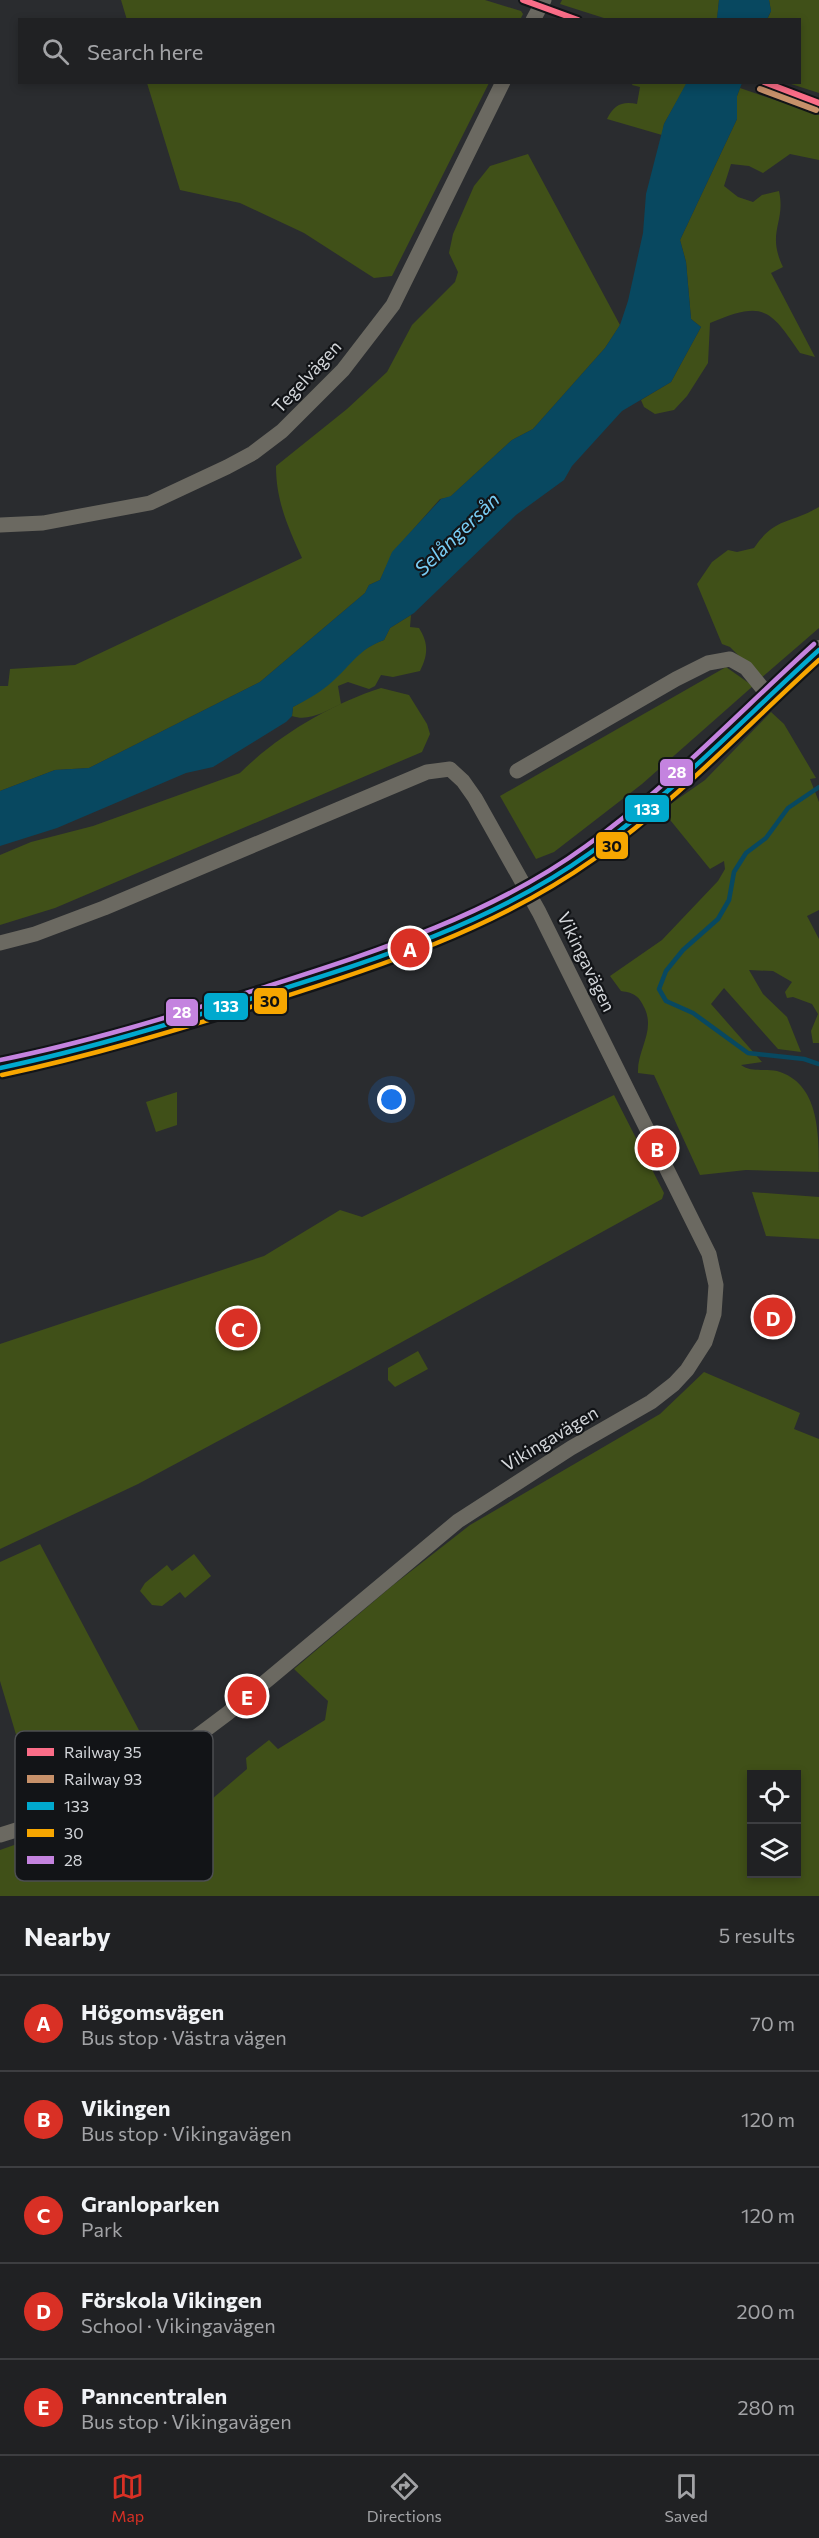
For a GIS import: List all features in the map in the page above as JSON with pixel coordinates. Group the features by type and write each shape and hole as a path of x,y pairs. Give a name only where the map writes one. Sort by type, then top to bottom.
{"street":[{"path":"534,18 544,0"},
{"name":"Tegelvägen","path":"0,525 43,523 150,502 253,453 282,431 343,370 393,305 501,84"},
{"path":"0,1068 39,1060 185,1020 364,964 454,930 528,892 607,838 819,650"},
{"path":"518,771 708,663 730,659 746,668 768,695"},
{"name":"Vikingavägen","path":"0,943 35,934 104,908 427,772 442,768 450,769 463,781 528,892 709,1254 716,1285 714,1314 705,1342 687,1370 666,1390 458,1521 386,1578 204,1731"},
{"name":"Vikingavägen","path":"0,1835 15,1830"}],"green space":[{"path":"121,0 485,0 521,11 523,14 521,18 126,18"},
{"path":"562,0 719,0 717,18 604,18 560,4"},
{"path":"769,0 819,0 819,93 791,84 801,84 801,18 768,18 771,11"},
{"path":"148,84 488,84 392,276 374,278 304,233 240,203 180,190"},
{"path":"686,84 664,124 662,135 607,119 619,105 637,104 640,87 632,85"},
{"path":"740,88 819,115 819,160 790,154 763,173 749,166 731,164 724,186 738,197 753,202 762,195 779,191 780,211 776,245 783,267 771,273 815,357 800,353 773,318 764,313 754,311 728,316 710,323 708,363 687,396 674,410 655,414 644,407 641,400 671,382 701,327 691,319 686,262 680,240 737,119 737,96"},
{"path":"528,154 620,325 605,348 533,429 512,440 450,497 440,499 393,552 380,580 369,585 365,593 260,682 89,768 55,770 0,791 0,686 8,686 10,669 75,665 302,558 281,502 276,466 347,409 387,372 412,325 455,282 458,272 449,253 453,234 474,186 490,166"},
{"path":"819,507 819,628 761,678 730,647 722,644 697,584 712,562 728,550 737,552 754,548 776,526"},
{"path":"411,615 410,627 419,628 426,644 425,660 420,671 393,677 381,675 375,686 369,689 348,682 338,686 341,704 311,717 292,716 293,707 316,691 359,653 384,640 390,628"},
{"path":"726,667 753,686 642,784 554,852 536,859 500,796"},
{"path":"381,688 409,695 427,724 430,734 422,752 55,908 0,925 0,855 31,842 93,826 240,773 271,746 324,712"},
{"path":"771,712 784,724 816,778 810,779 819,802 819,910 807,916 819,939 819,1043 813,1043 811,1031 818,1014 812,1004 793,997 787,998 785,992 792,982 773,971 749,970 763,994 787,1017 801,1052 778,1049 724,988 711,1004 762,1062 741,1065 754,1070 777,1071 791,1077 809,1098 817,1126 819,1172 746,1170 700,1175 654,1075 638,1073 648,1025 645,1009 633,994 621,991 610,976 662,940 718,881 725,869 724,861 710,869 662,810 705,780"},
{"path":"177,1092 177,1125 156,1132 146,1102"},
{"path":"614,1095 664,1193 662,1199 138,1484 0,1549 0,1344 264,1256 340,1210 362,1217"},
{"path":"752,1192 819,1197 819,1239 766,1236"},
{"path":"418,1351 428,1369 395,1387 388,1380 388,1368"},
{"path":"704,1372 800,1413 794,1429 819,1439 819,1896 0,1896 0,1850 15,1845 15,1881 213,1881 213,1798 247,1769 246,1758 269,1740 278,1749 325,1720 328,1701 294,1669 392,1586 470,1525 660,1414"},
{"path":"40,1544 139,1731 15,1731 0,1681 0,1562"},
{"path":"194,1554 211,1576 185,1598 180,1592 162,1606 152,1605 140,1591 145,1583 167,1565 172,1571"}],"water":[{"path":"719,0 769,0 771,11 768,18 717,18"},
{"name":"Selångersån","path":"686,84 742,84 737,96 737,119 680,240 686,262 691,319 701,327 671,382 622,411 572,466 564,480 516,515 414,613 390,628 384,640 362,652 324,689 293,707 292,716 286,722 213,767 186,773 57,828 0,846 0,791 55,770 89,768 260,682 365,593 369,585 380,580 392,552 441,499 451,496 512,440 533,429 605,348 620,325 628,301 643,233 646,194 664,124"}],"waterway":[{"path":"819,787 788,808 766,838 746,853 734,872 729,900 718,919 683,950 666,971 659,989 666,1001 693,1013 748,1053 804,1059 819,1064"}],"rail line":[{"name":"35","path":"523,0 572,18"},
{"name":"35","path":"769,84 819,103"},
{"name":"93","path":"760,89 816,110"}],"transit line":[{"name":"28","path":"0,1060 132,1027 304,974 430,930 511,893 549,871 617,823 675,774 814,644"},
{"name":"133","path":"0,1068 132,1034 263,995 391,953 433,937 514,900 552,878 621,830 708,755 819,650"},
{"name":"30","path":"2,1075 134,1042 350,975 435,944 517,906 556,884 624,837 682,789 819,660"}],"place":[{"name":"Högomsvägen","path":"410,948"},
{"name":"Vikingen","path":"657,1148"},
{"name":"Förskola Vikingen","path":"773,1317"},
{"name":"Granloparken","path":"238,1328"},
{"name":"Panncentralen","path":"247,1696"}]}
